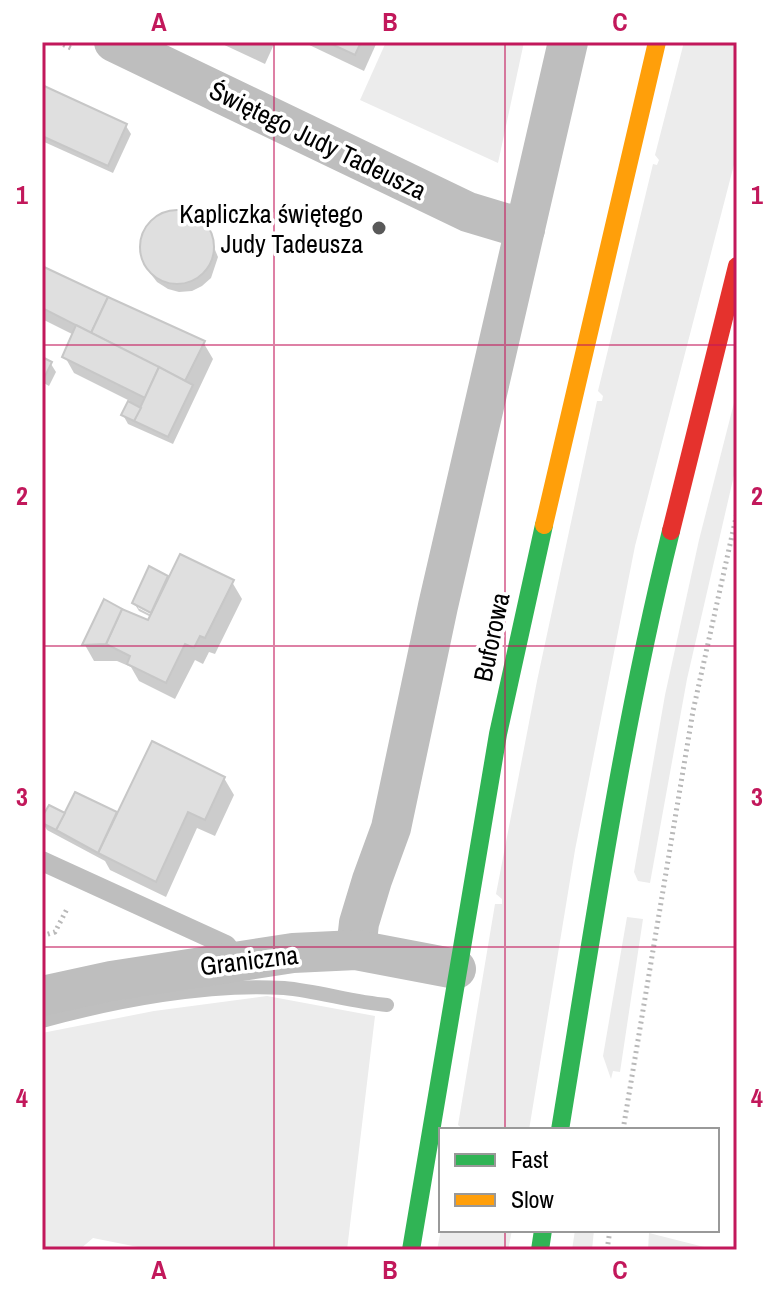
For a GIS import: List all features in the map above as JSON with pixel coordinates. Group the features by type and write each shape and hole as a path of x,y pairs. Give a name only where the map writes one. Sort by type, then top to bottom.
{"street":[{"name":"Świętego Judy Tadeusza","path":"114,42 468,212 525,229"},
{"path":"356,950 359,923 391,828 438,606 568,42"},
{"name":"Buforowa","path":"411,1250 492,760 524,608 657,42"},
{"path":"560,1128 645,635 737,266"},
{"name":"Graniczna","path":"42,996 111,981 293,953 356,950 456,969"}],"lane":[{"path":"42,861 226,945 238,960"}],"path":[{"path":"623,1128 693,711 737,513"}],"shaded area":[{"path":"386,42 524,42 498,163 360,100"},
{"path":"684,42 737,42 737,153 635,546 575,850 529,1128 462,1128 458,1125 495,904 502,904 502,899 496,894 537,681 597,401 602,401 603,396 598,391 653,164 657,165 659,160 655,155"},
{"path":"737,391 737,462 687,679 650,883 638,881 634,872 665,695 699,540"},
{"path":"627,917 643,919 620,1072 613,1071 611,1079 603,1056"},
{"path":"267,996 375,1016 347,1250 153,1250 93,1238 79,1250 42,1250 42,1033 154,1011"},
{"path":"440,1232 512,1232 508,1250 437,1250"},
{"path":"575,1232 594,1232 592,1250 572,1250"},
{"path":"649,1233 716,1250 648,1250"}],"building":[{"path":"327,42 361,42 355,55"},
{"path":"42,85 127,124 108,166 42,136"},
{"path":"177,210 198,216 208,226 214,247 208,268 198,278 177,284 156,278 146,268 140,247 146,226 156,216"},
{"path":"44,267 108,297 91,333 42,308"},
{"path":"108,297 205,341 185,381 91,333"},
{"path":"76,325 159,367 145,398 62,357"},
{"path":"42,357 52,362 44,378 42,377"},
{"path":"159,367 193,385 168,437 134,421"},
{"path":"128,401 141,408 134,421 121,415"},
{"path":"180,554 234,580 205,638 200,636 194,648 185,644 166,683 127,664 130,656 106,644 122,609 148,620"},
{"path":"149,566 168,576 151,613 132,603"},
{"path":"104,599 122,609 106,644 82,645"},
{"path":"152,741 225,777 205,820 188,812 156,882 98,853"},
{"path":"75,792 117,812 98,853 56,830"},
{"path":"49,805 65,813 56,830 42,823"}],"waterway":[{"path":"42,1021 131,1000 224,988 284,988 387,1005"}],"traffic: fast":[{"path":"411,1250 498,734 544,525"},
{"path":"560,1128 623,754 671,531"},
{"path":"540,1250 543,1232"}],"traffic: slow":[{"path":"544,525 657,42"}],"traffic: jam":[{"path":"671,531 737,266"}],"place":[{"name":"Kapliczka świętego Judy Tadeusza","path":"379,228"}]}
